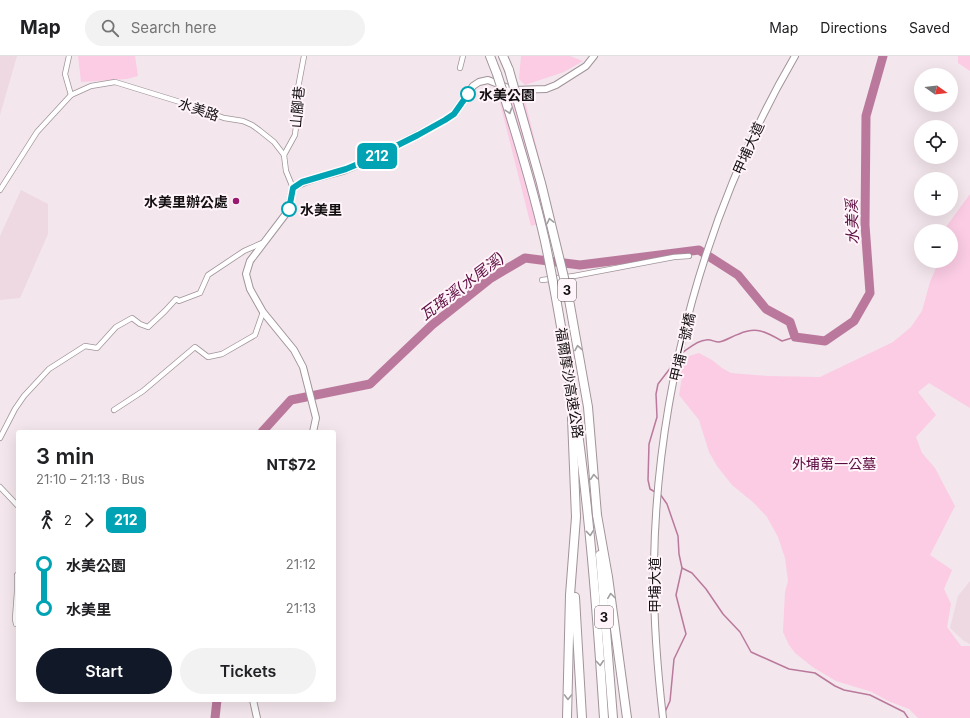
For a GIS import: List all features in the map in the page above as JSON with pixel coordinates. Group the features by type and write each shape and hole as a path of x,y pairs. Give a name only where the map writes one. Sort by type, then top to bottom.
{"highway":[{"name":"福爾摩沙高速公路","path":"490,56 510,115 545,241 556,294 583,465 591,545 604,718"},
{"name":"福爾摩沙高速公路","path":"503,56 509,70 541,183 568,294 588,407 613,718"},
{"path":"567,718 572,560 576,517 572,429 573,397"},
{"path":"597,516 608,577 627,718"},
{"path":"572,560 582,718"}],"street":[{"path":"0,190 37,132 71,95 65,74 69,56"},
{"name":"山腳巷","path":"284,155 295,135 298,88 304,56"},
{"path":"460,68 463,56"},
{"path":"313,430 316,418 303,367 294,350 263,312 250,289 246,274 250,261 288,210 293,188 302,182 346,169 370,159 445,120 454,114 473,86 479,82 488,80 513,90 546,89 556,86 586,66 594,56"},
{"name":"甲埔大道","path":"710,245 732,184 752,137 770,100 795,56"},
{"name":"水美路","path":"71,95 92,86 115,82 224,118 247,123 274,142 284,155 286,170 293,188"},
{"path":"0,438 21,400 49,369 85,346 97,348 116,327 132,318 140,324 148,327 176,299 179,301 200,293 208,275 244,251 262,243"},
{"name":"甲埔一號橋","path":"662,452 674,375 691,307 710,245"},
{"path":"542,280 574,276 674,257 689,256"},
{"path":"114,410 143,391 194,347 208,357 222,354 255,335 263,312"},
{"name":"甲埔大道","path":"662,452 654,544 654,595 655,645 663,718"},
{"path":"0,487 16,504"},
{"path":"16,606 16,624"},
{"path":"253,702 257,718"}],"shaded area":[{"path":"0,56 17,56 0,115"},
{"path":"21,190 48,204 48,234 20,298 0,300 0,236"},
{"path":"970,581 970,644 964,641 950,628 958,596"}],"green space":[{"path":"78,56 135,56 138,76 127,79 81,82"},
{"path":"521,56 570,56 583,61 564,72 525,85 519,79"},
{"path":"958,56 970,56 970,71 958,63"},
{"name":"水美公園","path":"524,97 555,220 531,226 500,103"},
{"name":"外埔第一公墓","path":"970,194 970,408 929,383 918,392 936,415 916,437 922,453 935,468 955,506 930,555 952,570 944,589 951,604 947,627 961,646 970,646 970,718 918,718 909,709 888,701 872,692 836,681 814,668 795,653 789,645 783,632 785,592 788,581 785,558 778,537 767,517 754,503 732,485 717,466 709,452 699,420 679,395 682,377 679,368 686,357 699,353 731,373 768,376 820,377 893,342 911,327 922,311 930,282 936,268 958,268 958,224 948,224 954,216 958,216 958,210"}],"waterway":[{"name":"瓦瑤溪(水尾溪)","path":"264,430 291,400 370,384 432,325 491,278 525,258 580,265 699,250 738,275 766,309 790,322 795,337 825,341 854,321 870,293 865,225 866,116 883,56"},
{"path":"682,353 700,341 724,341 751,330 761,331 782,341 795,337"},
{"path":"655,492 650,489 648,480 649,444 657,417 656,394 658,384 675,362"},
{"path":"660,494 667,504 678,536 679,554 682,568 676,595 686,634 674,659 670,701 665,712"},
{"path":"682,568 692,573 706,589 723,614 740,632 751,652 789,669 815,673 844,690 870,695 904,712 908,718"},
{"name":"瓦瑤溪(水尾溪)","path":"215,718 217,702"}],"bus line":[{"name":"212","path":"289,209 293,188 302,182 346,169 405,142 454,114 468,94"}],"place":[{"name":"水美公園","path":"468,94"},
{"name":"水美里辦公處","path":"236,201"},
{"name":"水美里","path":"289,209"}],"water label":[{"name":"水美溪","path":"852,222"}]}
